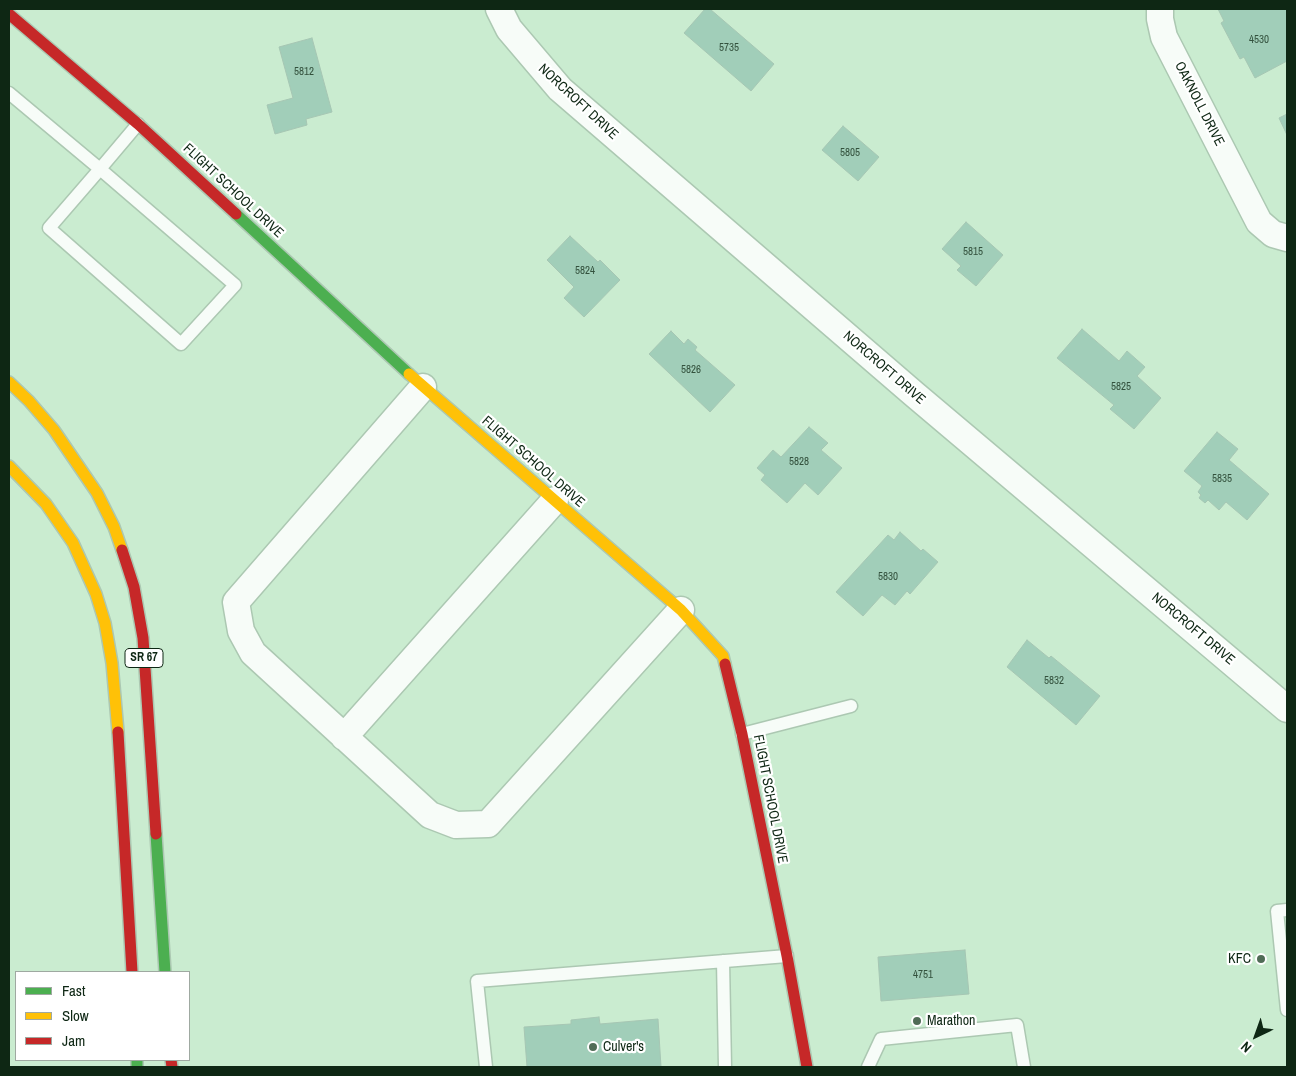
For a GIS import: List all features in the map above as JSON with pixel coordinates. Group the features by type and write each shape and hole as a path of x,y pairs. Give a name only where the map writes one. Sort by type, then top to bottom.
{"main road":[{"name":"FLIGHT SCHOOL DRIVE","path":"9,14 138,124 423,386 681,610 723,656 742,734 807,1067"},
{"name":"SR 67","path":"9,382 29,401 54,430 96,493 114,527 134,587 143,638 165,971"},
{"path":"9,466 46,504 73,543 96,594 104,623 112,663 116,699 132,971"}],"street":[{"name":"NORCROFT DRIVE","path":"499,9 509,29 560,89 914,394 1287,709"},
{"name":"OAKNOLL DRIVE","path":"1160,9 1160,20 1164,37 1259,222 1273,234 1287,238"},
{"path":"423,386 236,602 241,631 252,653 430,815 456,825 488,824 681,610"},
{"path":"344,737 554,500"}],"lane":[{"path":"9,93 100,169 234,285 181,344 49,228 100,169 138,124"},
{"path":"742,734 851,706"},
{"path":"1287,910 1277,911 1287,1010"},
{"path":"486,1067 477,981 786,956"},
{"path":"723,961 725,1067"},
{"path":"868,1067 881,1039 1017,1025 1024,1067"}],"building":[{"path":"705,9 710,9 774,64 751,91 684,33"},
{"path":"1218,9 1287,9 1287,61 1255,78 1244,57 1240,59 1221,23 1224,21"},
{"path":"312,38 332,112 306,119 307,125 275,134 267,105 293,98 279,47"},
{"path":"1287,114 1287,135 1279,118"},
{"path":"843,126 879,157 858,181 822,150"},
{"path":"966,222 1003,255 976,286 957,270 961,266 942,249"},
{"path":"570,236 598,262 600,260 620,280 584,317 564,298 574,287 547,260"},
{"path":"1082,329 1119,361 1127,351 1145,367 1137,376 1161,398 1134,429 1110,409 1114,405 1057,358"},
{"path":"671,331 684,344 688,339 697,347 695,350 735,385 710,412 649,354"},
{"path":"809,427 828,443 821,450 842,468 818,495 805,483 787,503 761,480 765,475 757,468 773,450 781,457"},
{"path":"1217,432 1238,449 1229,460 1269,494 1247,520 1226,502 1219,510 1208,500 1205,503 1199,498 1201,495 1198,492 1202,486 1184,471"},
{"path":"900,532 921,551 923,549 938,562 910,594 907,591 895,605 882,595 863,616 836,592 888,535 894,540"},
{"path":"1027,640 1049,658 1051,656 1100,696 1076,725 1007,667"},
{"path":"965,950 969,994 881,1001 878,957"},
{"name":"Culver's","path":"599,1017 600,1024 658,1019 661,1067 527,1067 524,1027 571,1024 571,1020"}],"traffic: fast":[{"path":"236,214 409,374"},
{"path":"156,834 165,971"},
{"path":"137,1061 137,1067"}],"traffic: slow":[{"path":"409,374 681,610 723,656 725,664"},
{"path":"9,382 29,401 54,430 97,493 114,527 122,550"},
{"path":"9,466 46,504 73,543 96,594 105,623 112,663 118,732"}],"traffic: jam":[{"path":"9,14 138,124 236,214"},
{"path":"122,550 134,587 143,638 156,834"},
{"path":"725,664 742,734 787,956 807,1067"},
{"path":"118,732 132,971"},
{"path":"171,1061 172,1067"}],"place":[{"name":"KFC","path":"1261,959"},
{"name":"Marathon","path":"917,1021"},
{"name":"Culver's","path":"593,1047"}]}
